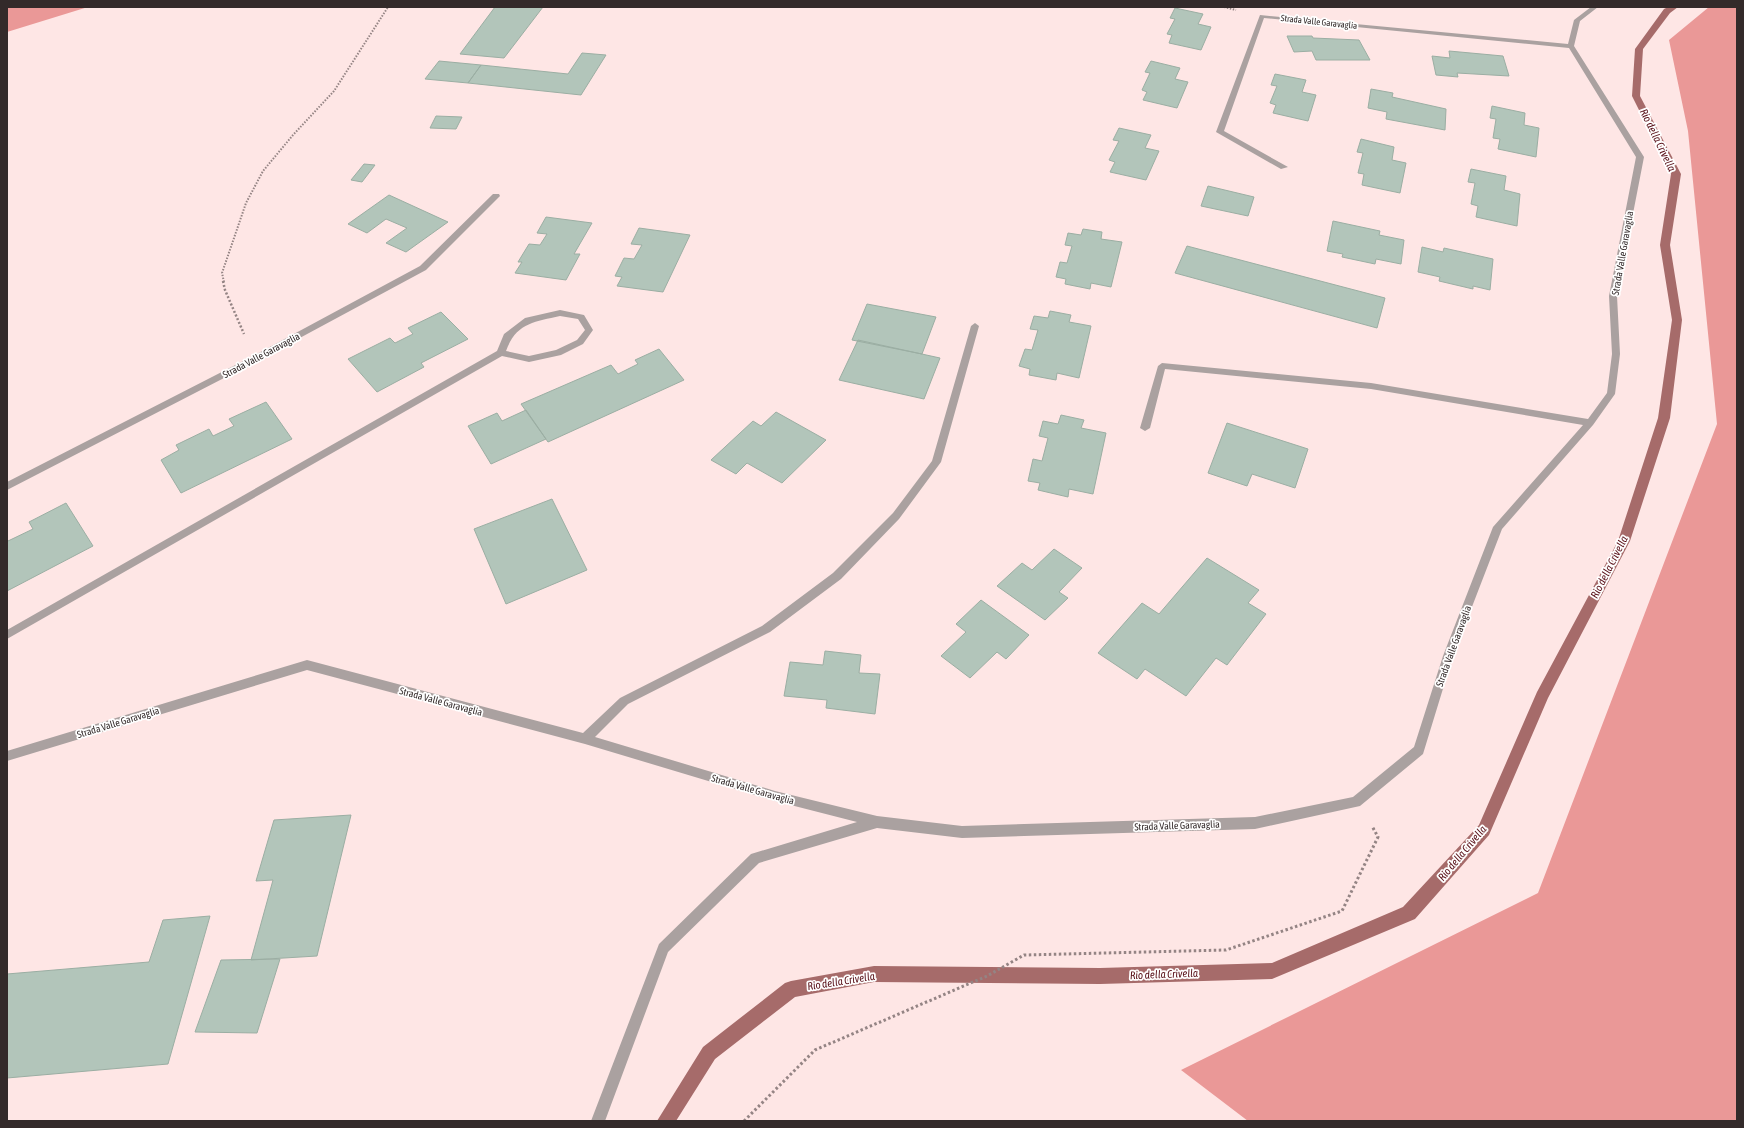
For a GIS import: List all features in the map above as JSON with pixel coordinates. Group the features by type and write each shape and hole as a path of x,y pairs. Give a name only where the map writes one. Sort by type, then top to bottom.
{"street":[{"path":"1571,46 1578,20 1596,7"},
{"name":"Strada Valle Garavaglia","path":"7,756 307,665 585,739 775,796 877,822 962,832 1255,823 1356,802 1419,750 1448,656 1498,527 1590,423 1611,394 1616,354 1613,296 1640,157 1571,46 1262,16 1220,132 1284,166"},
{"name":"Strada Valle Garavaglia","path":"7,486 254,359 423,268 496,196"},
{"path":"7,635 501,353 507,336 528,320 560,313 581,317 589,330 580,342 558,354 530,359 501,353"},
{"path":"585,739 624,701 766,629 837,576 896,516 936,462 975,326"},
{"path":"1145,428 1162,366 1371,386 1590,423"},
{"name":"Strada Valle Garavaglia","path":"598,1121 663,948 755,858 877,822"}],"path":[{"path":"254,359 225,290 222,273 246,203 263,171 334,91 388,7"},
{"path":"744,1121 815,1050 986,976 1024,956 1226,950 1342,912 1378,836 1356,802"}],"shaded area":[{"path":"7,7 88,7 7,32"},
{"path":"1709,7 1737,7 1737,1121 1248,1121 1181,1070 1538,893 1717,424 1688,131 1669,40"}],"building":[{"path":"495,7 543,7 504,58 460,54"},
{"path":"1175,8 1203,14 1198,24 1211,27 1201,50 1169,43 1172,35 1167,34 1175,19 1170,18"},
{"path":"1287,36 1312,36 1313,38 1359,40 1370,60 1316,60 1312,51 1294,52"},
{"path":"1449,51 1503,56 1509,76 1457,73 1458,77 1436,75 1432,56 1450,58"},
{"path":"582,53 606,55 581,95 468,83 481,65 568,74"},
{"path":"439,61 481,65 468,83 425,79"},
{"path":"1151,61 1180,68 1175,79 1188,82 1177,108 1143,100 1147,92 1142,90 1150,73 1145,72"},
{"path":"1275,74 1306,80 1302,92 1316,95 1308,121 1273,113 1276,105 1270,103 1277,86 1271,85"},
{"path":"1371,89 1393,93 1392,97 1446,109 1445,130 1386,119 1387,112 1368,108"},
{"path":"1492,106 1525,113 1524,125 1539,128 1536,157 1498,149 1500,139 1493,138 1496,119 1490,118"},
{"path":"436,116 462,117 456,129 430,128"},
{"path":"1119,128 1151,135 1145,148 1159,151 1146,180 1110,172 1115,162 1109,160 1119,141 1113,140"},
{"path":"1361,139 1394,147 1392,160 1406,163 1400,193 1362,185 1364,174 1358,173 1363,153 1357,152"},
{"path":"364,164 375,165 362,182 351,180"},
{"path":"1471,169 1506,176 1504,190 1520,194 1517,226 1476,217 1478,206 1471,204 1475,183 1468,182"},
{"path":"1208,186 1254,197 1248,216 1201,206"},
{"path":"389,195 448,222 406,252 386,243 407,228 386,219 367,233 348,224"},
{"path":"546,217 592,223 574,254 580,254 566,280 515,273 522,262 518,262 529,244 540,245 547,234 537,233"},
{"path":"1333,221 1380,231 1379,235 1404,240 1401,264 1376,259 1375,264 1342,257 1343,254 1327,251"},
{"path":"639,228 690,235 663,292 617,286 622,277 615,276 624,258 634,259 642,245 631,244"},
{"path":"1083,229 1102,232 1101,239 1122,242 1111,287 1091,283 1090,289 1065,284 1066,279 1056,277 1060,262 1067,263 1072,246 1065,245 1068,233 1081,235"},
{"path":"1187,246 1385,298 1377,328 1175,273"},
{"path":"1422,247 1443,252 1444,248 1493,259 1490,290 1473,286 1473,289 1439,281 1440,277 1418,272"},
{"path":"867,304 936,317 922,354 852,340"},
{"path":"1050,311 1071,315 1069,322 1091,326 1079,378 1057,373 1056,380 1029,375 1030,369 1019,366 1025,349 1032,350 1038,330 1030,329 1034,316 1048,318"},
{"path":"441,312 468,339 421,363 424,367 377,392 348,359 390,338 395,343 413,334 408,328"},
{"path":"858,340 940,358 924,399 839,380"},
{"path":"659,349 684,380 548,442 521,404 611,365 618,374 638,364 635,360"},
{"path":"266,402 292,439 181,493 161,460 179,450 176,445 209,429 213,436 234,426 229,419"},
{"path":"526,410 546,439 491,464 468,426 497,413 502,421"},
{"path":"776,412 826,440 782,483 747,463 736,474 711,460 753,421 761,426"},
{"path":"1061,415 1084,420 1081,428 1106,433 1093,494 1069,489 1068,497 1038,490 1040,483 1028,481 1033,459 1042,461 1048,438 1039,436 1043,421 1058,424"},
{"path":"1227,423 1308,449 1295,488 1252,474 1247,486 1208,473"},
{"path":"552,499 587,570 506,604 474,529"},
{"path":"66,503 93,546 7,591 7,539 8,541 33,529 29,522"},
{"path":"1054,549 1082,568 1059,592 1068,598 1045,620 997,586 1022,563 1032,570"},
{"path":"1207,558 1259,590 1248,603 1266,614 1227,665 1216,658 1186,696 1145,669 1137,679 1098,653 1142,603 1159,614"},
{"path":"981,600 1029,635 1006,659 997,652 970,678 941,656 966,632 956,624"},
{"path":"825,651 861,655 859,673 880,674 875,714 826,708 827,700 784,696 790,662 823,665"},
{"path":"351,815 317,956 251,960 273,880 256,881 274,820"},
{"path":"210,916 168,1064 7,1078 7,974 149,962 163,920"},
{"path":"280,959 257,1033 195,1032 221,960"}],"waterway":[{"name":"Rio della Crivella","path":"666,1121 709,1053 791,989 874,974 1100,976 1272,971 1409,913 1484,830 1542,696 1624,541 1664,418 1677,320 1665,245 1676,174 1636,96 1639,49 1667,11 1674,7"}]}
